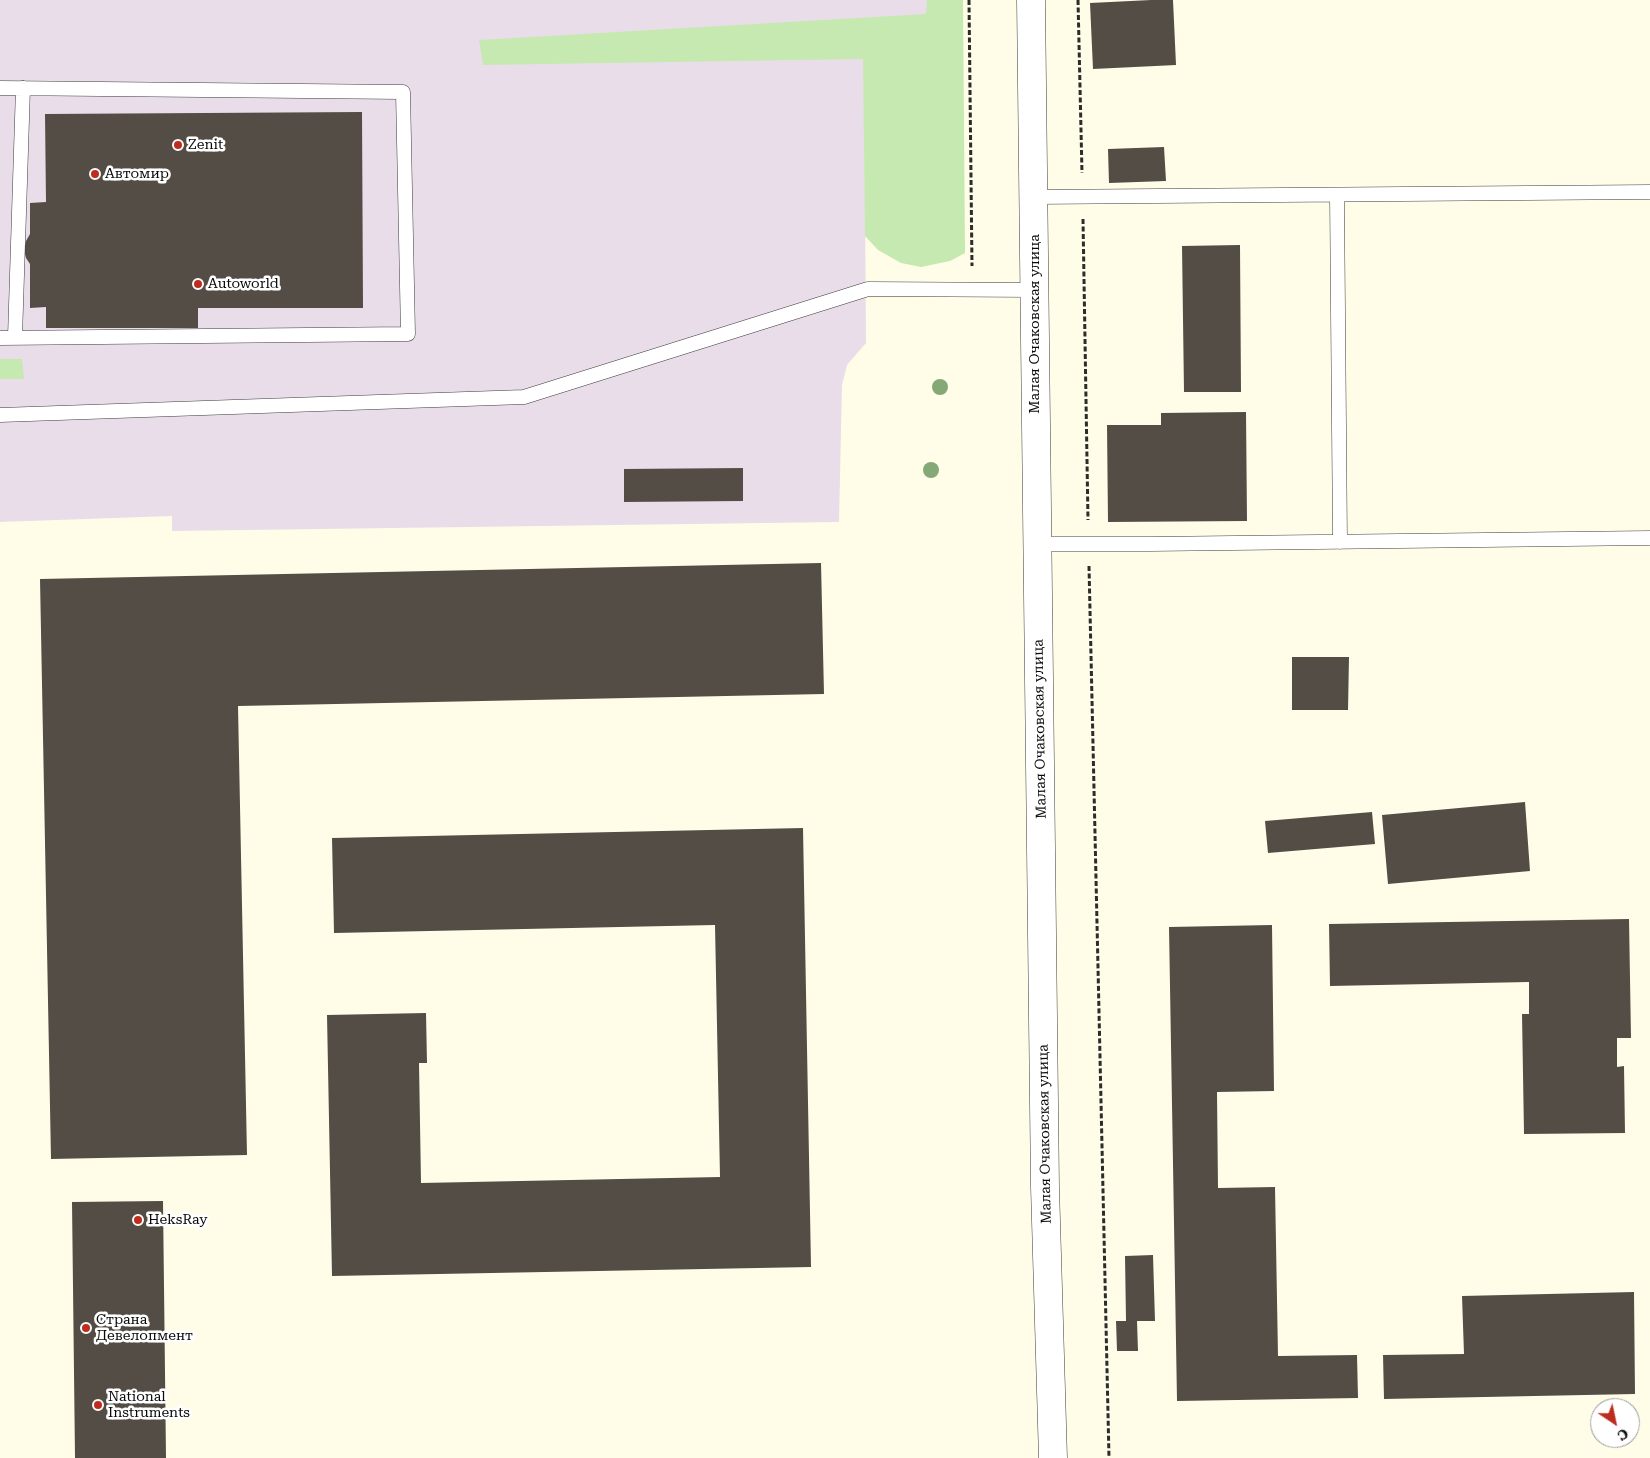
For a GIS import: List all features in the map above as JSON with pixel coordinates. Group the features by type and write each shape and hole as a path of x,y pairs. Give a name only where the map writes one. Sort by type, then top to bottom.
{"street":[{"name":"Малая Очаковская улица","path":"1031,0 1045,1187 1053,1458"}],"lane":[{"path":"0,88 403,92 408,334 0,338"},
{"path":"15,337 23,88"},
{"path":"1034,197 1650,192"},
{"path":"1337,195 1340,542"},
{"path":"0,415 524,397 868,289 1034,290"},
{"path":"1038,544 1650,538"}],"path":[{"path":"969,0 973,289"},
{"path":"1078,0 1108,1458"}],"shaded area":[{"path":"0,0 963,0 864,60 866,343 847,365 842,385 839,522 172,531 172,516 0,522"}],"green space":[{"path":"927,0 963,0 965,253 950,261 921,267 901,263 878,250 865,236 863,59 483,65 479,40 926,14"},
{"path":"0,359 22,359 24,379 0,379"}],"building":[{"path":"1173,0 1176,65 1093,69 1090,3"},
{"path":"362,112 363,308 198,308 198,328 46,328 46,307 30,308 30,264 24,250 30,234 30,203 46,202 45,114"},
{"path":"1164,147 1166,181 1109,183 1108,149"},
{"path":"1240,245 1241,392 1184,392 1182,246"},
{"path":"1246,412 1247,521 1108,522 1107,425 1161,425 1161,413"},
{"path":"743,468 743,501 624,502 624,469"},
{"path":"821,563 824,694 238,706 247,1155 51,1159 40,579"},
{"path":"1292,657 1349,657 1348,710 1292,710"},
{"path":"1525,802 1530,871 1388,884 1382,815"},
{"path":"1372,812 1375,844 1268,853 1265,821"},
{"path":"803,828 811,1267 332,1276 327,1015 426,1013 427,1063 419,1063 421,1183 720,1177 715,925 334,933 332,838"},
{"path":"1629,919 1631,1038 1617,1038 1617,1067 1624,1066 1625,1133 1524,1134 1522,1014 1529,1014 1529,982 1330,986 1329,924"},
{"path":"1272,925 1274,1091 1217,1092 1218,1188 1275,1187 1278,1356 1357,1355 1358,1398 1177,1401 1169,927"},
{"path":"163,1201 166,1458 75,1458 72,1202"},
{"path":"1153,1255 1155,1321 1137,1321 1138,1351 1117,1351 1116,1321 1126,1321 1125,1256"},
{"path":"1634,1292 1635,1394 1384,1399 1383,1355 1464,1354 1462,1296"}],"place":[{"name":"Zenit","path":"178,145"},
{"name":"Автомир","path":"95,174"},
{"name":"Autoworld","path":"198,284"},
{"name":"HeksRay","path":"138,1220"},
{"name":"Страна Девелопмент","path":"86,1328"},
{"name":"National Instruments","path":"98,1405"}]}
